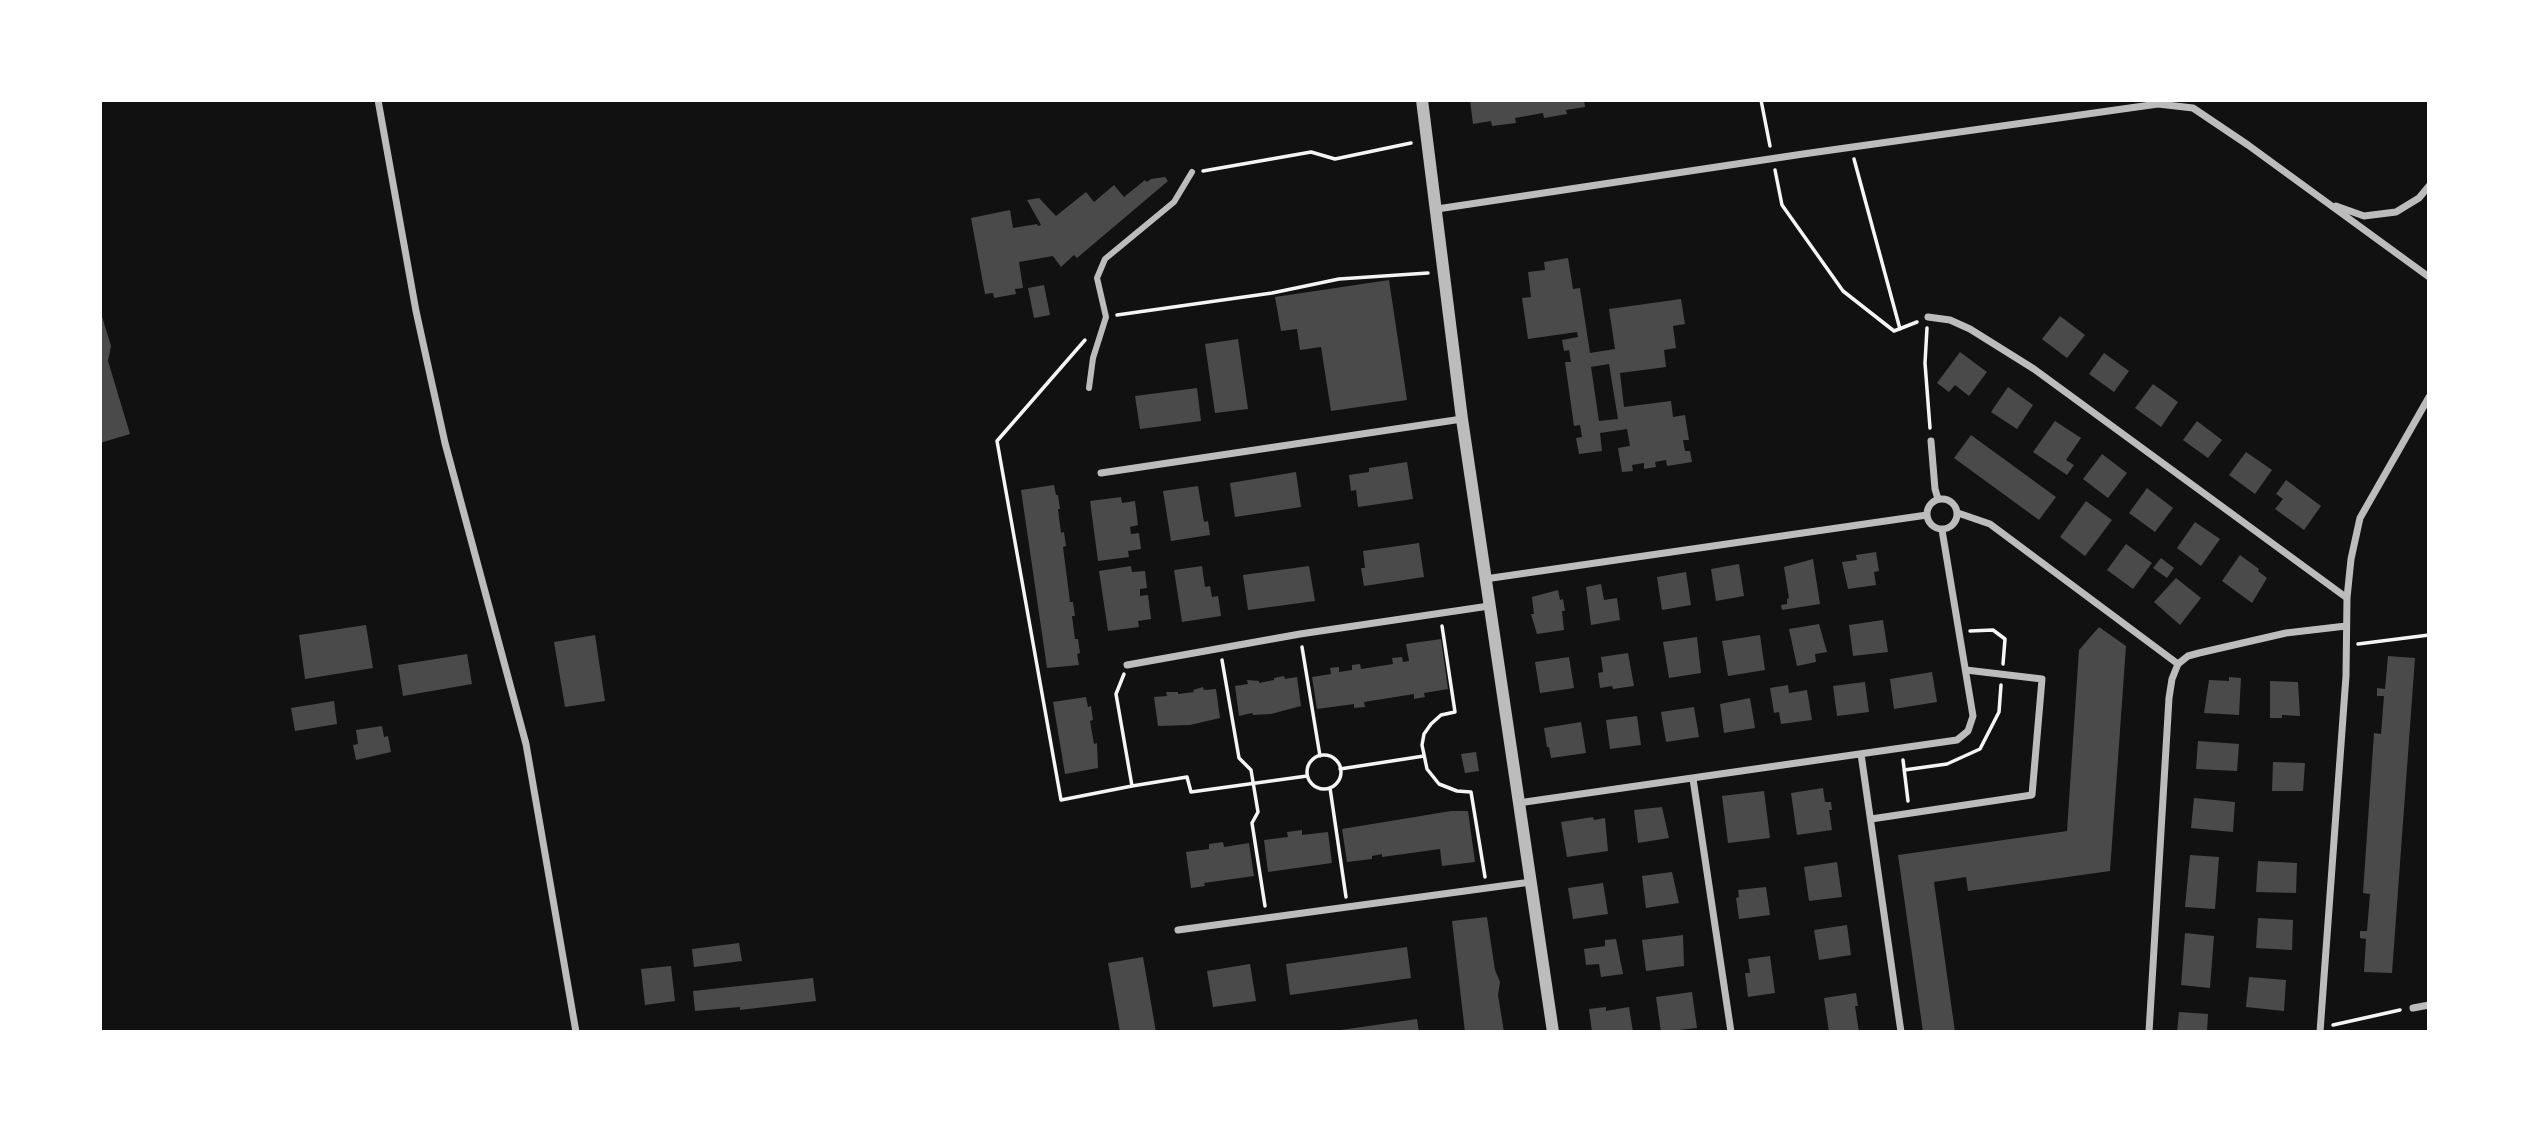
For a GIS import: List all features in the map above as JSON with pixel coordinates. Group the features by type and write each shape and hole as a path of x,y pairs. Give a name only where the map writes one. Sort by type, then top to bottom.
{"street":[{"path":"377,100 444,443 526,744 576,1032"},
{"path":"1422,100 1462,419 1553,1032"},
{"path":"1437,209 2158,104 2193,108 2429,277"},
{"path":"1088,388 1093,358 1105,317 1097,278 1105,259 1174,202 1192,172"},
{"path":"2326,202 2355,214 2375,216 2403,208 2419,198 2429,186"},
{"path":"1928,317 1951,320 1970,329 2034,369 2347,598"},
{"path":"2320,1030 2351,559 2360,518 2429,397"},
{"path":"1101,473 1462,419"},
{"path":"1931,441 1938,499"},
{"path":"1938,499 1953,503 1958,513 1955,523 1942,530 1933,527 1927,515 1930,506 1938,499"},
{"path":"1958,513 1990,524 2178,664"},
{"path":"1485,579 1927,515"},
{"path":"1518,803 1957,740 1968,731 1973,716 1942,530"},
{"path":"1127,665 1300,634 1489,606"},
{"path":"2149,1032 2169,698 2178,664 2199,653 2286,633 2346,626"},
{"path":"1871,819 2032,796 2042,679 1966,670"},
{"path":"1861,754 1901,1032"},
{"path":"1693,779 1731,1032"},
{"path":"1178,930 1531,882"},
{"path":"2413,1008 2429,1006"}],"path":[{"path":"1761,100 1782,205 1843,290 1894,331 1928,317 1925,363 1931,441"},
{"path":"1192,172 1311,152 1335,159 1420,142"},
{"path":"1851,148 1900,329"},
{"path":"1105,317 1272,293 1339,279 1444,272"},
{"path":"1087,338 996,441 1061,800 1187,778 1191,792 1307,776"},
{"path":"1440,613 1455,712 1441,715 1431,724 1424,734 1422,745 1427,768 1439,784 1457,791 1471,792 1486,888"},
{"path":"1300,634 1320,756"},
{"path":"2346,645 2429,635"},
{"path":"1220,648 1239,758 1251,770 1258,812 1252,823 1267,918"},
{"path":"1127,665 1116,694 1132,786"},
{"path":"1901,748 1910,813"},
{"path":"1320,756 1331,757 1340,769 1338,781 1329,788 1318,788 1307,776 1311,761 1320,756"},
{"path":"1340,769 1424,756"},
{"path":"1329,788 1348,907"},
{"path":"2320,1030 2413,1008"}],"building":[{"path":"1470,100 1584,100 1585,107 1566,110 1567,114 1544,118 1543,113 1515,118 1516,123 1492,126 1491,121 1473,124"},
{"path":"1165,177 1168,181 1077,258 1074,255 1061,267 1053,256 1019,262 1023,288 1015,289 1016,294 994,298 993,293 985,294 971,218 1010,210 1013,228 1038,226 1041,225 1027,200 1039,198 1056,216 1086,192 1094,202 1114,185 1124,197 1145,180 1147,182"},
{"path":"1568,258 1573,289 1580,288 1590,353 1615,349 1609,309 1681,299 1685,324 1673,326 1676,348 1664,350 1666,367 1620,373 1624,407 1671,401 1673,417 1685,415 1689,440 1683,440 1685,451 1690,451 1692,462 1667,466 1666,460 1655,462 1656,467 1644,469 1644,463 1632,465 1633,471 1622,472 1618,448 1630,446 1627,429 1600,433 1602,451 1579,454 1576,438 1582,437 1580,425 1574,426 1565,362 1571,362 1569,350 1564,351 1562,340 1578,337 1577,332 1528,339 1522,298 1531,297 1528,272 1545,270 1544,262","holes":["1609,364 1618,419 1599,421 1591,367"]},
{"path":"1389,280 1407,400 1331,411 1321,347 1300,350 1297,329 1281,331 1275,297"},
{"path":"1044,285 1050,315 1034,318 1028,288"},
{"path":"100,310 111,346 108,361 130,434 100,443"},
{"path":"2060,316 2085,335 2067,358 2042,339"},
{"path":"1238,339 1248,409 1215,413 1205,344"},
{"path":"1960,352 1987,372 1969,396 1955,385 1949,392 1937,383"},
{"path":"2104,353 2129,371 2114,392 2089,374"},
{"path":"2153,384 2178,402 2161,427 2135,408"},
{"path":"2008,387 2033,405 2017,429 1991,412"},
{"path":"1197,388 1201,421 1140,429 1135,396"},
{"path":"2055,421 2081,438 2066,460 2074,465 2067,475 2033,452"},
{"path":"2197,421 2222,440 2208,458 2183,440"},
{"path":"1971,435 2056,497 2039,520 1954,458"},
{"path":"2246,452 2272,470 2255,494 2229,475"},
{"path":"2102,454 2127,473 2108,498 2083,479"},
{"path":"1407,462 1413,499 1358,507 1356,490 1351,491 1349,475 1369,472 1369,468"},
{"path":"1296,472 1301,507 1235,517 1230,483"},
{"path":"2286,480 2321,506 2304,530 2275,509 2283,499 2276,494"},
{"path":"1054,485 1058,495 1061,533 1064,532 1066,546 1063,547 1070,602 1073,602 1075,616 1072,616 1075,639 1078,639 1080,653 1077,654 1079,665 1047,668 1021,490"},
{"path":"1198,486 1204,522 1208,521 1210,535 1171,541 1163,491"},
{"path":"2147,488 2173,508 2155,532 2129,513"},
{"path":"1121,497 1122,503 1135,501 1138,525 1130,527 1131,534 1139,533 1141,549 1128,551 1129,557 1098,561 1090,501"},
{"path":"2086,501 2112,520 2085,556 2060,537"},
{"path":"2195,522 2220,539 2201,566 2177,548"},
{"path":"1419,543 1424,577 1364,586 1361,568 1365,568 1363,551"},
{"path":"2126,544 2152,563 2133,589 2107,570"},
{"path":"1876,552 1879,571 1874,572 1876,585 1848,589 1842,562 1857,560 1856,555"},
{"path":"2240,555 2267,578 2252,603 2222,581"},
{"path":"2161,558 2174,568 2167,578 2153,568"},
{"path":"1813,559 1820,604 1782,610 1781,605 1787,604 1789,598 1784,567"},
{"path":"1739,564 1744,596 1716,601 1711,569"},
{"path":"1131,566 1132,572 1145,571 1147,588 1140,589 1140,596 1148,595 1151,619 1138,621 1139,627 1108,631 1099,571"},
{"path":"1202,566 1205,587 1210,586 1212,597 1218,596 1221,616 1182,622 1174,570"},
{"path":"1309,566 1315,601 1248,610 1243,575"},
{"path":"1686,572 1691,605 1662,610 1657,577"},
{"path":"2176,578 2201,598 2180,625 2154,602"},
{"path":"1601,584 1604,600 1617,598 1620,620 1591,625 1586,587"},
{"path":"1558,590 1565,611 1562,611 1564,630 1537,634 1531,614 1534,614 1532,597"},
{"path":"1883,620 1888,652 1853,656 1849,625"},
{"path":"1819,624 1827,652 1815,654 1816,662 1797,666 1789,629"},
{"path":"366,625 373,668 305,679 299,635"},
{"path":"2099,627 2126,646 2110,871 1968,891 1966,877 1934,882 1955,1032 1923,1032 1898,855 2067,831 2079,650"},
{"path":"595,635 605,701 565,707 554,642"},
{"path":"1760,635 1765,670 1728,676 1722,641"},
{"path":"1697,637 1701,673 1669,678 1663,642"},
{"path":"1441,639 1448,689 1424,693 1425,697 1414,699 1414,694 1364,702 1365,707 1354,708 1354,704 1317,709 1312,677 1331,674 1330,668 1339,667 1339,672 1352,670 1352,665 1360,664 1361,669 1393,664 1392,658 1402,657 1403,662 1409,661 1406,644"},
{"path":"1628,653 1634,686 1600,688 1598,673 1603,672 1601,657"},
{"path":"467,654 472,684 403,696 398,665"},
{"path":"2388,656 2415,658 2392,973 2364,972 2366,939 2360,938 2360,931 2367,931 2370,894 2363,893 2374,733 2381,734 2384,696 2377,696 2377,688 2385,689"},
{"path":"1569,657 1574,688 1540,693 1535,662"},
{"path":"1932,672 1937,702 1894,709 1890,679"},
{"path":"1284,676 1285,679 1297,677 1301,706 1271,714 1252,713 1239,716 1235,686 1248,684 1247,680 1259,683"},
{"path":"2229,677 2241,678 2239,715 2204,713 2209,680 2229,681"},
{"path":"2270,681 2298,682 2300,716 2282,715 2282,718 2270,718"},
{"path":"1865,682 1869,712 1837,716 1833,686"},
{"path":"1788,685 1789,693 1807,690 1812,720 1781,724 1779,712 1774,713 1770,688"},
{"path":"1203,687 1204,690 1216,689 1220,718 1190,725 1158,726 1154,697 1167,696 1166,692 1194,692 1193,690"},
{"path":"1086,697 1088,707 1091,706 1093,720 1090,721 1094,744 1097,743 1098,768 1065,774 1053,702"},
{"path":"1750,698 1755,728 1724,733 1720,704"},
{"path":"334,701 337,724 295,731 291,708"},
{"path":"1694,707 1699,737 1666,742 1661,712"},
{"path":"1637,716 1641,745 1610,749 1606,720"},
{"path":"1581,722 1586,753 1551,758 1544,728"},
{"path":"382,726 384,737 388,736 391,752 356,760 353,745 358,744 356,730"},
{"path":"2198,741 2239,744 2237,771 2196,769"},
{"path":"1476,752 1479,771 1465,773 1461,754"},
{"path":"2273,762 2305,763 2303,791 2272,791"},
{"path":"1823,788 1825,802 1831,802 1832,810 1829,810 1832,830 1797,835 1791,793"},
{"path":"1764,791 1770,838 1728,843 1722,796"},
{"path":"2194,798 2235,802 2233,832 2191,828"},
{"path":"1662,807 1669,838 1638,843 1634,810"},
{"path":"1451,811 1468,811 1475,862 1442,866 1440,849 1382,857 1382,854 1372,856 1372,859 1347,862 1342,829"},
{"path":"1593,817 1594,820 1605,818 1608,851 1567,857 1561,822"},
{"path":"1302,830 1302,835 1328,832 1332,863 1268,872 1264,840 1288,837 1287,832"},
{"path":"1223,842 1224,847 1249,843 1254,876 1204,883 1205,886 1191,888 1186,852 1209,849 1209,844"},
{"path":"2190,855 2219,857 2215,909 2185,907"},
{"path":"2258,861 2297,863 2296,893 2256,892"},
{"path":"1837,862 1842,897 1809,901 1804,867"},
{"path":"1672,872 1679,903 1646,908 1642,876"},
{"path":"1603,883 1608,914 1573,919 1568,888"},
{"path":"1766,887 1770,915 1739,919 1736,898 1739,897 1738,890"},
{"path":"1487,917 1495,970 1500,982 1498,995 1504,1032 1465,1032 1452,921"},
{"path":"2258,918 2293,920 2292,950 2256,948"},
{"path":"1847,925 1851,955 1819,960 1814,930"},
{"path":"2185,933 2214,936 2210,988 2181,985"},
{"path":"1683,935 1684,966 1646,971 1642,940"},
{"path":"1616,939 1623,974 1601,977 1599,964 1586,965 1584,949 1605,946 1605,940"},
{"path":"739,943 742,961 694,967 692,949"},
{"path":"1407,947 1411,978 1290,995 1286,964"},
{"path":"1770,956 1775,993 1748,997 1745,973 1750,973 1748,959"},
{"path":"1143,957 1156,1032 1120,1032 1108,963"},
{"path":"1250,964 1256,1001 1213,1007 1207,971"},
{"path":"671,966 675,1001 645,1005 641,969"},
{"path":"2249,977 2286,980 2284,1011 2246,1007"},
{"path":"813,978 816,1001 740,1010 740,1007 695,1011 693,991"},
{"path":"1692,992 1697,1028 1661,1032 1656,997"},
{"path":"1856,993 1859,1032 1829,1032 1824,998"},
{"path":"1606,1007 1606,1011 1629,1007 1633,1032 1592,1032 1589,1009"},
{"path":"2179,1012 2208,1014 2207,1032 2177,1032"},
{"path":"1417,1019 1419,1032 1334,1032 1334,1031"}]}
